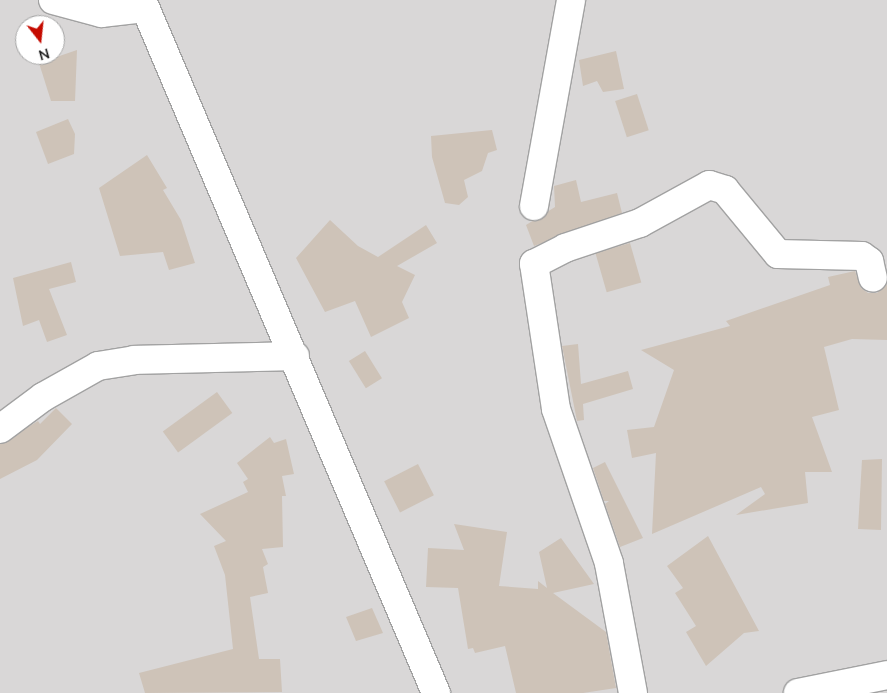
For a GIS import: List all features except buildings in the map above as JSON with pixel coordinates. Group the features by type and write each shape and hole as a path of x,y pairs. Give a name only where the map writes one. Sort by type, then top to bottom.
{"street":[{"path":"53,0 101,13 143,4 295,356 436,693"},
{"path":"534,206 570,0"},
{"path":"633,693 609,563 556,409 534,264 565,248 640,223 716,185 778,254 862,256 869,261 873,278"},
{"path":"0,429 43,397 98,366 134,360 295,356"},
{"path":"798,693 887,676"}],"shaded area":[{"path":"0,0 887,0 887,693 0,693"}]}
